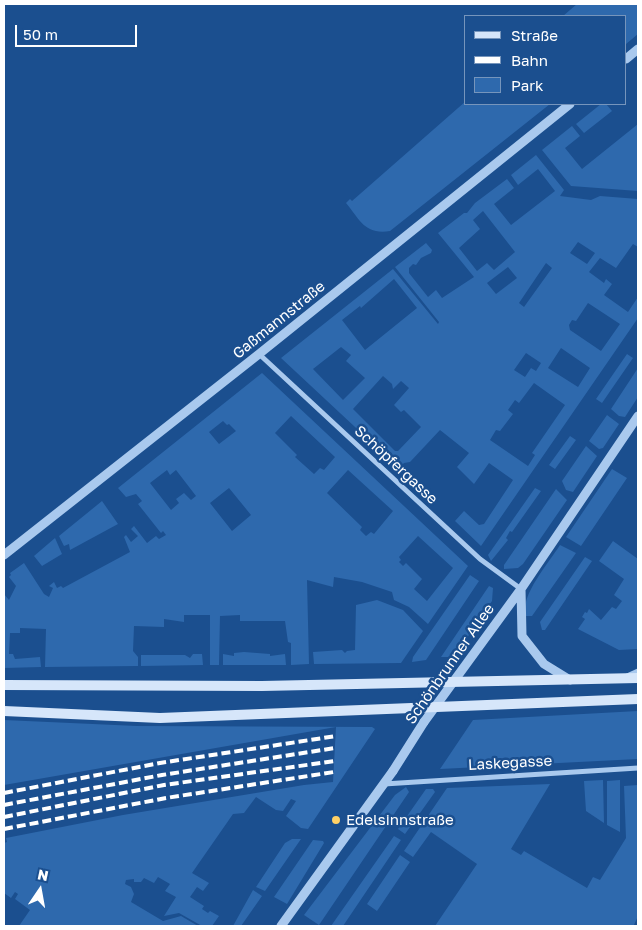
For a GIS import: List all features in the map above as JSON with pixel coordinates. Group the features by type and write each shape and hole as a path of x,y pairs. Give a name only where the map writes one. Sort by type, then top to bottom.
{"main road":[{"path":"4,685 262,686 638,678"},
{"path":"4,711 160,718 638,699"}],"street":[{"path":"627,58 638,49"},
{"name":"Gaßmannstraße","path":"4,555 259,354 569,105"},
{"name":"Schöpfergasse","path":"259,354 480,560 521,589"},
{"name":"Schönbrunner Allee","path":"282,926 393,771 424,722 521,589 638,416"},
{"path":"521,589 522,636 544,664 570,680"},
{"path":"622,678 638,671"},
{"name":"Laskegasse","path":"383,784 638,768"}],"green space":[{"path":"577,4 638,4 638,34 627,43 627,15 564,15"},
{"path":"464,103 464,105 549,105 390,231 375,231 364,225 346,203 350,199 352,201"},
{"path":"600,105 607,105 612,111 584,133 576,124"},
{"path":"638,124 638,191 571,186 542,150 572,126 580,136 565,148 582,169"},
{"path":"536,155 564,190 560,196 591,200 600,196 638,199 638,247 633,244 616,268 600,258 589,272 604,283 606,279 612,284 604,295 628,312 638,297 638,318 481,546 455,521 464,511 479,525 484,524 513,480 489,463 474,484 457,467 469,453 440,430 410,462 404,463 399,468 281,358 393,269 438,324 439,322 395,267 426,243 432,250 431,253 421,258 416,265 413,264 409,268 409,273 428,297 436,290 442,298 474,277 438,233 464,213 467,213 475,203 507,179 514,188 494,204 511,225 555,191 538,169 518,185 511,175","holes":["483,211 515,252 494,270 487,263 477,271 459,248 480,229 473,220","578,242 595,253 587,264 570,253","546,263 552,268 524,307 519,303","508,267 517,278 496,294 487,283","394,279 417,308 365,350 342,320 360,306 361,308","588,303 620,324 601,351 570,330 569,325 572,320 576,321","341,347 351,355 346,361 365,378 343,400 313,369","561,348 590,368 578,387 548,368","526,353 541,363 536,371 531,368 525,377 514,370","383,376 392,384 393,389 401,381 409,388 394,405 401,412 404,410 421,427 398,451 395,451 353,409","534,383 565,405 532,453 535,455 528,466 490,440 496,430 500,431 513,414 508,410 515,400 519,403"]},
{"path":"627,354 633,358 602,403 596,399"},
{"path":"638,368 638,397 625,417 619,416 611,409"},
{"path":"262,373 468,566 428,624 409,607 394,600 392,592 362,582 334,577 333,587 307,580 309,664 291,665 291,643 288,642 285,621 240,621 240,615 220,616 219,665 210,665 210,615 184,615 184,622 164,619 164,627 134,626 133,651 138,657 138,666 45,667 46,629 20,628 20,633 10,633 9,654 13,654 15,659 40,657 41,667 4,668 4,594 9,600 16,586 9,577 10,573 24,563 44,594 49,597 53,588 49,586 54,582 57,588 61,586 63,588 130,552 124,537 126,535 131,542 138,536 131,529 134,526 147,543 156,536 159,539 166,535 163,531 161,533 138,504 142,501 136,494 126,497 118,488","holes":["291,416 335,457 324,470 320,468 314,474 295,457 297,455 275,433","223,421 236,431 219,444 209,432","167,470 170,475 176,470 196,496 191,500 184,493 176,499 179,503 171,510 150,483","348,470 393,511 374,534 371,532 366,536 360,530 362,527 327,493","229,488 251,515 232,531 210,503","418,536 453,568 427,601 414,589 422,579 406,563 403,566 399,562 401,560 399,557"]},
{"path":"607,415 619,424 603,448 599,449 589,441"},
{"path":"570,436 576,440 555,469 549,465"},
{"path":"586,446 597,456 573,492 566,490 562,481"},
{"path":"612,469 627,478 581,546 566,537"},
{"path":"535,488 541,491 512,532 510,531 506,538 508,540 491,561 488,555"},
{"path":"556,489 567,500 523,564 518,568 504,569 504,565"},
{"path":"102,501 118,524 70,550 69,544 64,546 59,536"},
{"path":"55,538 62,554 42,566 34,556"},
{"path":"613,541 638,559 638,649 619,650 578,629 585,619 582,617 589,609 601,620 612,607 616,609 622,601 614,595 624,579 599,561"},
{"path":"560,545 576,553 532,616 525,616 527,598 531,589"},
{"path":"585,557 592,561 545,630 542,630 540,622"},
{"path":"470,575 479,581 426,660 412,662 413,657"},
{"path":"489,586 493,588 492,601 454,657 441,657"},
{"path":"377,600 403,610 423,631 401,663 314,664 313,652 342,650 345,653 355,650 356,605"},
{"path":"234,653 270,654 270,656 285,654 286,665 223,665 223,654 234,656"},
{"path":"193,654 202,654 203,665 141,666 141,655 185,655 190,658"},
{"path":"638,711 638,759 440,769 473,720"},
{"path":"4,720 137,726 372,727 375,729 308,829 301,828 286,816 296,801 291,799 283,811 276,810 256,797 244,813 233,814 192,873 209,883 203,891 197,887 190,897 204,906 202,909 208,913 210,911 219,916 212,926 202,926 179,913 164,916 176,897 165,891 170,884 158,877 154,883 144,878 141,882 134,882 134,879 126,880 125,884 131,887 134,894 131,902 163,921 181,916 198,926 19,926 30,910 15,899 18,894 15,892 11,898 4,893 4,843 7,842 6,838 123,815 304,785 333,782 336,727 4,785"},
{"path":"603,780 604,823 586,811 584,781"},
{"path":"620,780 620,832 607,825 607,781"},
{"path":"550,784 511,849 521,855 524,851 587,888 593,877 600,880 626,838 624,786 638,785 638,916 634,925 435,926 477,864 431,832 413,857 404,851 447,788"},
{"path":"406,787 409,792 319,925 304,915 395,795"},
{"path":"426,789 433,789 435,792 405,834 398,829"},
{"path":"394,836 401,840 343,926 331,926"},
{"path":"292,839 301,839 265,891 256,887 285,843"},
{"path":"313,840 323,841 324,843 287,904 274,897"},
{"path":"400,855 410,862 377,911 367,904"},
{"path":"253,890 262,896 241,926 233,926"}],"railway":[{"path":"4,793 160,763 336,736"},
{"path":"4,805 162,775 335,748"},
{"path":"4,817 164,785 335,761"},
{"path":"4,829 166,798 334,772"}],"place":[{"name":"Edelsinnstraße","path":"336,820"}]}
